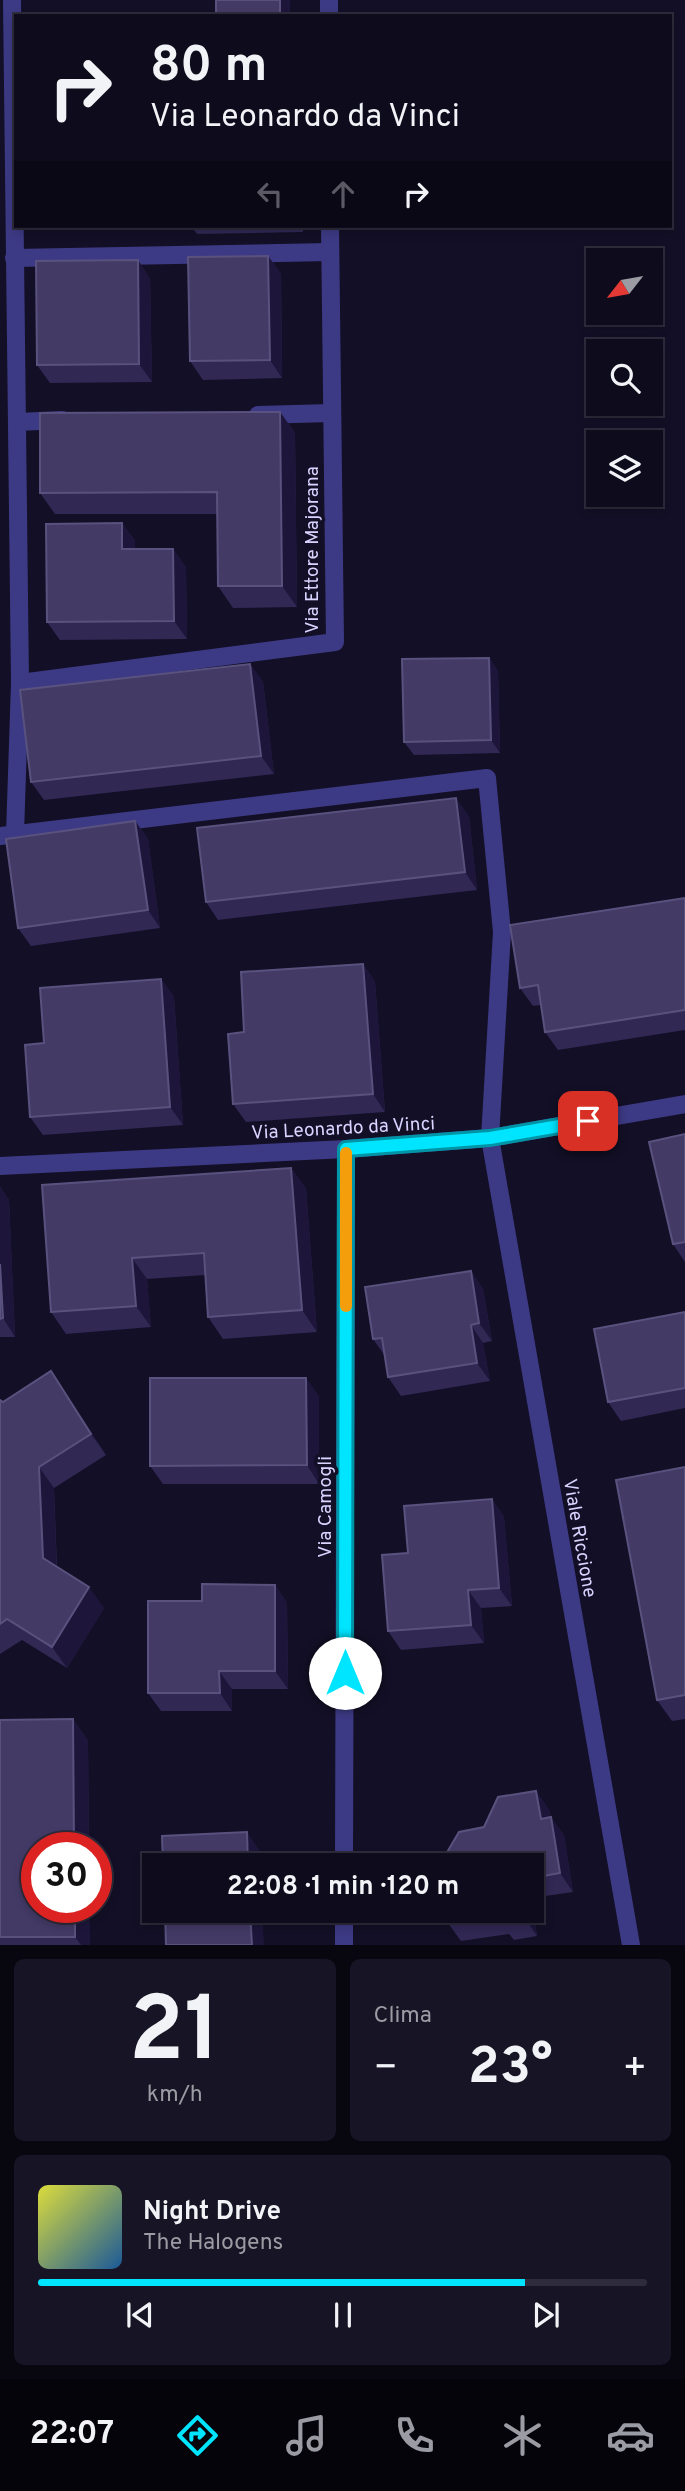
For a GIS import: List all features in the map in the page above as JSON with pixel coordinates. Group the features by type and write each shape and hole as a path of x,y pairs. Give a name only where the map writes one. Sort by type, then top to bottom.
{"street":[{"path":"8,835 20,683 10,94 12,0"},
{"name":"Via Ettore Majorana","path":"20,683 335,642 330,228"},
{"path":"14,258 330,252"},
{"path":"236,416 331,413"},
{"path":"17,422 85,420"},
{"name":"Viale Riccione","path":"8,835 487,778 502,932 490,1138 631,1945"},
{"name":"Via Leonardo da Vinci","path":"0,1166 346,1149 490,1138 685,1104"},
{"name":"Via Camogli","path":"344,1853 346,1149"},
{"path":"344,1923 344,1945"}],"building":[{"path":"216,0 280,0 280,14 216,14"},
{"path":"268,256 270,360 190,361 188,257"},
{"path":"138,260 139,364 37,365 36,261"},
{"path":"280,412 282,586 218,586 217,492 40,493 40,413"},
{"path":"122,523 122,549 173,549 174,621 47,622 46,524"},
{"path":"489,658 491,740 404,742 402,659"},
{"path":"250,664 261,756 31,782 20,690"},
{"path":"456,798 465,872 206,902 197,828"},
{"path":"135,821 148,910 18,928 6,839"},
{"path":"685,898 685,1010 545,1032 538,985 520,988 510,925"},
{"path":"363,964 373,1094 233,1104 228,1034 244,1032 241,972"},
{"path":"161,979 170,1107 30,1117 25,1045 44,1043 40,988"},
{"path":"685,1134 685,1242 673,1244 649,1142"},
{"path":"291,1168 302,1310 208,1317 204,1253 132,1258 136,1306 51,1312 42,1185"},
{"path":"0,1264 3,1318 0,1319"},
{"path":"471,1271 479,1323 471,1325 477,1363 388,1377 382,1338 373,1339 365,1287"},
{"path":"685,1312 685,1388 608,1402 594,1329"},
{"path":"51,1371 91,1434 39,1467 43,1558 89,1587 52,1647 7,1619 0,1624 0,1400 3,1402"},
{"path":"150,1378 306,1378 307,1465 150,1466"},
{"path":"685,1467 685,1695 657,1700 616,1480"},
{"path":"492,1499 499,1588 468,1590 471,1625 388,1631 382,1555 408,1553 404,1506"},
{"path":"202,1584 275,1585 275,1671 219,1671 220,1693 148,1693 148,1601 202,1601"},
{"path":"73,1719 74,1832 21,1832 21,1923 75,1923 75,1937 0,1937 0,1720"},
{"path":"536,1791 541,1819 551,1817 560,1873 544,1876 544,1853 447,1853 459,1832 484,1827 498,1797"},
{"path":"247,1832 248,1853 163,1853 162,1836"},
{"path":"165,1923 251,1923 252,1945 166,1945"}],"slow traffic":[{"path":"346,1153 346,1306"}],"route":[{"path":"345,1673 346,1149 490,1138 588,1121"}]}
